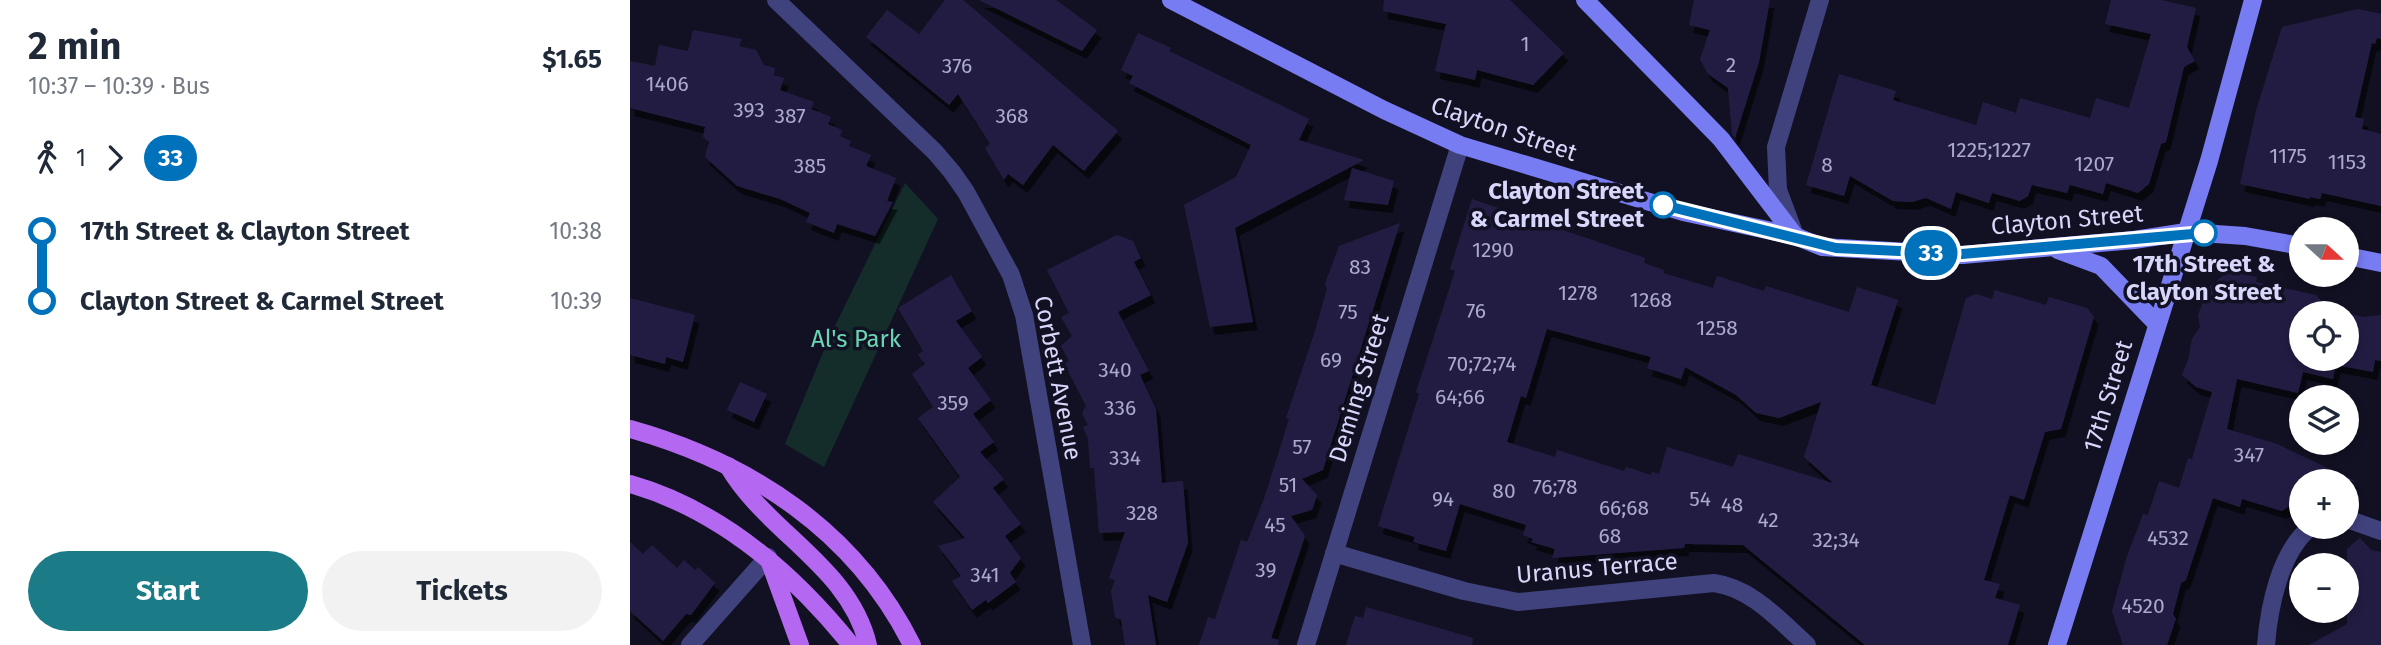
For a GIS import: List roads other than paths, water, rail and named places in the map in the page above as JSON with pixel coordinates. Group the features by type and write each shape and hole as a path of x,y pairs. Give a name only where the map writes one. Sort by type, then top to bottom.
{"main road":[{"name":"Clayton Street","path":"1171,0 1460,145 1683,212 1795,236 1829,248 1937,253 2051,248 2186,232 2245,236 2289,244"},
{"path":"1585,0 1721,139 1795,236"},
{"name":"17th Street","path":"2057,645 2209,161 2253,0"},
{"path":"2051,248 2101,266 2156,323"},
{"path":"2359,258 2381,263"},
{"path":"630,429 692,449 728,465 793,504 853,556 875,582 912,645"},
{"path":"728,465 757,508 829,574 851,600 868,645"},
{"path":"630,484 705,516 768,557 813,600 851,645"},
{"path":"768,557 800,645"}],"street":[{"name":"Corbett Avenue","path":"776,0 935,152 967,192 1011,275 1024,314 1082,645"},
{"path":"1795,236 1778,190 1776,147 1820,0"},
{"name":"Deming Street","path":"1306,645 1460,145"},
{"path":"2359,523 2381,531"},
{"path":"2266,645 2273,605 2291,548 2300,539"},
{"name":"Uranus Terrace","path":"1334,553 1464,591 1518,602 1714,583 1728,585 1750,596 1807,645"},
{"path":"690,645 768,557"}],"place":[{"name":"Clayton Street & Carmel Street","path":"1663,205"},
{"name":"17th Street & Clayton Street","path":"2204,233"}],"park label":[{"name":"Al's Park","path":"856,339"}]}
